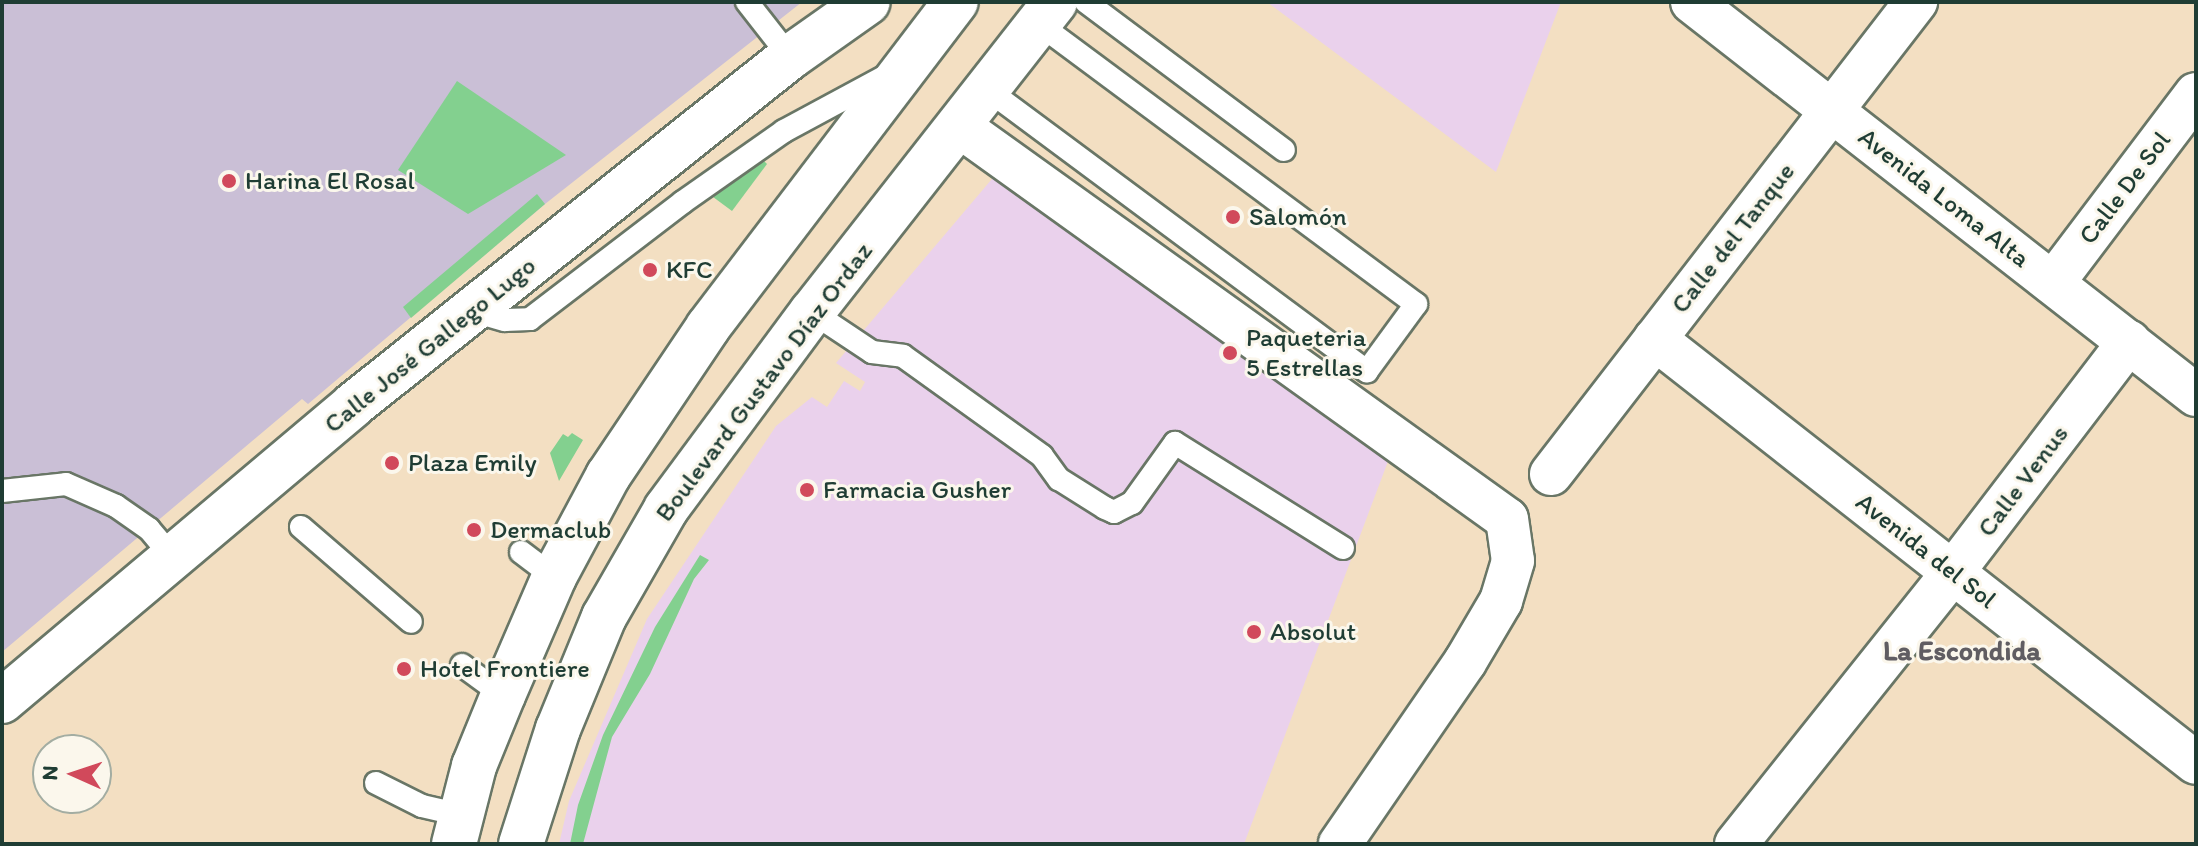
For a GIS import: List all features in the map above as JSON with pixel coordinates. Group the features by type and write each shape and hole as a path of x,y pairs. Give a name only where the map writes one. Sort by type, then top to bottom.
{"main road":[{"name":"Calle José Gallego Lugo","path":"2,701 173,558 266,496 473,311 790,57 868,2"},
{"path":"458,830 474,766 503,695 538,565 608,476 700,339 956,2"},
{"name":"Boulevard Gustavo Díaz Ordaz","path":"521,844 558,729 604,617 666,509 812,312 1047,13"}],"street":[{"name":"Avenida Loma Alta","path":"1692,2 2196,395"},
{"name":"Calle del Tanque","path":"1551,474 1916,2"},
{"name":"Calle De Sol","path":"2053,283 2196,94"},
{"path":"959,126 1507,519 1513,561 1501,601 1465,662 1340,844"},
{"name":"Avenida del Sol","path":"1655,339 2196,763"},
{"name":"Calle Venus","path":"1736,844 1953,572 2129,342"}],"lane":[{"path":"747,2 790,57"},
{"path":"1086,2 1284,150"},
{"path":"988,90 1367,371 1416,304 1047,13"},
{"path":"473,311 505,320 530,319 683,202 784,131 908,63"},
{"path":"812,312 872,352 903,356 1042,456 1059,479 1114,512 1132,503 1175,443 1343,548"},
{"path":"2,491 66,484 116,506 149,529 173,558"},
{"path":"301,527 411,622"},
{"path":"462,665 503,695"},
{"path":"376,783 422,806 458,830"}],"shaded area":[{"path":"2,2 802,2 545,204 308,404 302,399 2,652"},
{"path":"1267,2 1561,2 1496,172"},
{"path":"997,173 1390,456 1244,844 559,844 569,801 647,619 776,426 812,397 827,407 844,381 860,391 865,382 836,363"}],"green space":[{"path":"457,81 566,155 468,214 398,170"},
{"path":"764,161 767,164 732,211 709,194"},
{"path":"537,194 545,204 411,318 403,307"},
{"path":"572,433 583,440 559,481 550,453 563,434 568,437"},
{"path":"700,555 709,560 694,579 650,674 612,737 583,844 570,844 578,805 603,735 655,627"}],"place":[{"name":"Harina El Rosal","path":"229,181"},
{"name":"Salomón","path":"1233,217"},
{"name":"KFC","path":"650,270"},
{"name":"Paqueteria 5 Estrellas","path":"1230,353"},
{"name":"Plaza Emily","path":"392,463"},
{"name":"Farmacia Gusher","path":"807,490"},
{"name":"Dermaclub","path":"474,530"},
{"name":"Absolut","path":"1254,632"},
{"name":"Hotel Frontiere","path":"404,669"}],"district":[{"name":"La Escondida","path":"1962,650"}]}
